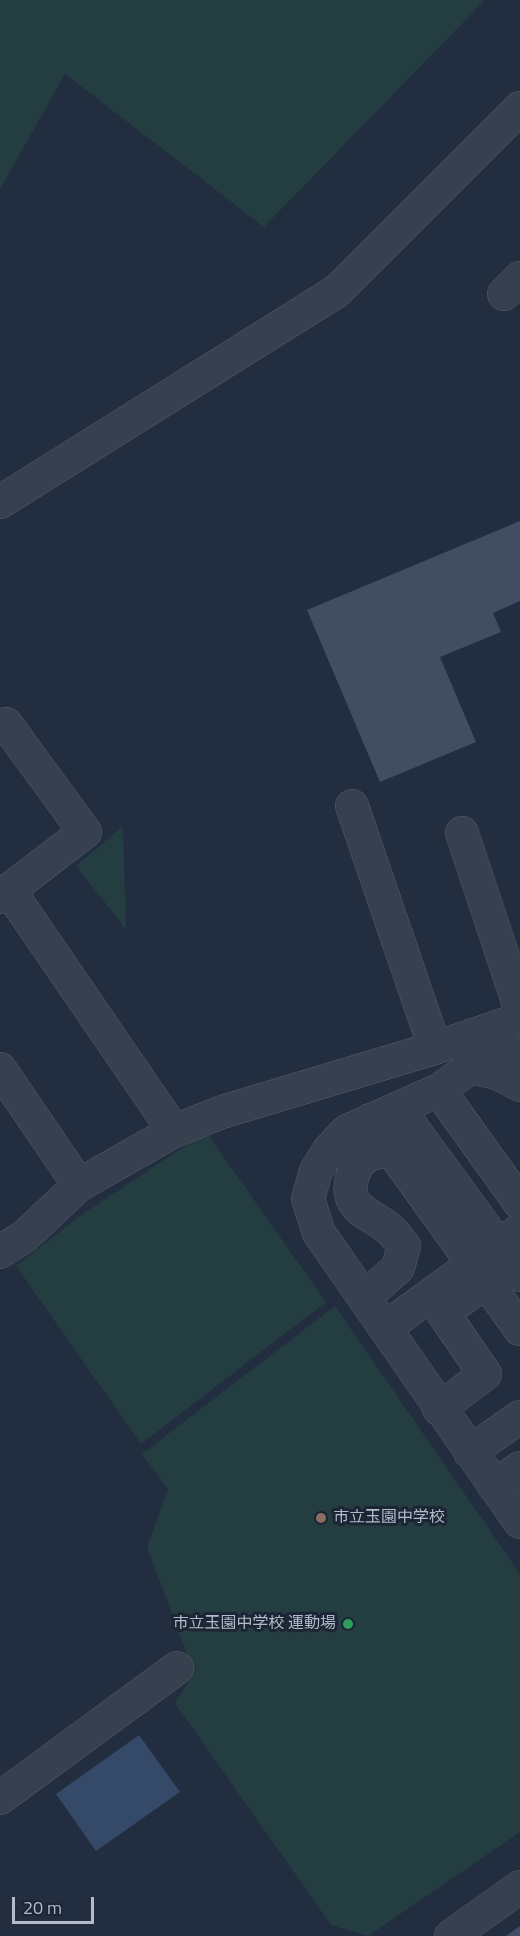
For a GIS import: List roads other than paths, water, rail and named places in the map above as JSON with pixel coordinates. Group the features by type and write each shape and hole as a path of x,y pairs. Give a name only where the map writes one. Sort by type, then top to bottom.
{"street":[{"path":"0,502 337,291 520,108"},
{"path":"0,729 6,724 85,832 5,894 174,1131"},
{"path":"352,806 435,1048"},
{"path":"462,833 520,1008"},
{"path":"0,1252 25,1236 79,1185 174,1131 222,1112 435,1048 520,1019"},
{"path":"520,1054 500,1055 471,1067 439,1090 347,1131 329,1150 316,1172 308,1199 319,1233 365,1297 439,1409 470,1452 507,1477 520,1522"},
{"path":"471,1067 497,1073 520,1085"},
{"path":"0,1069 79,1185"},
{"path":"439,1090 520,1203"},
{"path":"384,1114 392,1150 505,1261"},
{"path":"384,1114 505,1261 520,1329"},
{"path":"365,1297 398,1268 404,1246 390,1229 355,1206 350,1192 359,1162 372,1152 392,1150"},
{"path":"385,1328 505,1261"},
{"path":"439,1409 485,1374 443,1312 505,1261"},
{"path":"470,1452 520,1417"},
{"path":"0,1798 177,1668"},
{"path":"451,1936 520,1887"}],"water":[{"path":"139,1735 180,1792 96,1851 56,1794"}],"place":[{"name":"市立玉園中学校","path":"321,1518"},
{"name":"市立玉園中学校 運動場","path":"348,1624"}]}
